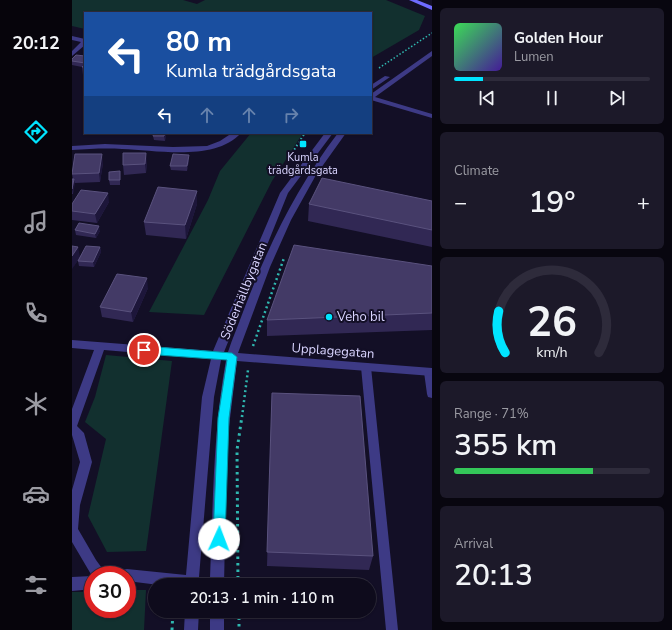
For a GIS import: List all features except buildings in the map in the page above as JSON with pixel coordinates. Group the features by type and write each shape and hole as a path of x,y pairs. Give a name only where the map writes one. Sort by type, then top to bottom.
{"main road":[{"path":"412,0 432,8"},
{"path":"421,0 432,4"}],"street":[{"path":"72,38 84,41"},
{"path":"72,54 84,42"},
{"path":"372,87 432,47"},
{"path":"372,97 432,53"},
{"path":"372,98 432,116"},
{"path":"72,148 87,146 134,148 208,148 227,140 236,134"},
{"name":"Söderhällbygatan","path":"193,578 208,397 217,355 284,193 328,134"},
{"name":"Söderhällbygatan","path":"217,578 224,418 232,357 258,282 294,205 330,148 341,134"},
{"path":"72,344 232,357"},
{"path":"93,566 72,530 74,505 86,462 78,433 72,426 100,347"},
{"name":"Upplagegatan","path":"232,357 430,372"},
{"path":"136,576 152,578"},
{"path":"72,584 84,584"},
{"path":"191,630 192,618"},
{"path":"217,618 217,630"}],"lane":[{"path":"366,367 392,630"},
{"path":"430,372 432,394"}],"path":[{"path":"378,69 432,34"},
{"path":"172,630 173,618"},
{"path":"238,618 239,630"}],"green space":[{"path":"72,0 183,0 197,4 205,0 386,0 425,16 419,30 372,57 372,12 84,12 84,29 72,26"},
{"path":"250,134 302,134 272,181 204,315 149,312 208,200 220,171"},
{"path":"106,355 172,361 146,551 107,552 88,516 106,439 85,422 95,397"},
{"path":"136,590 146,590 144,630 72,630 72,592 84,592 84,618 136,618"}],"place":[{"name":"Kumla trädgårdsgata","path":"303,144"},
{"name":"Veho bil","path":"329,317"}],"route":[{"path":"144,350 232,357 224,418 219,539"}]}
